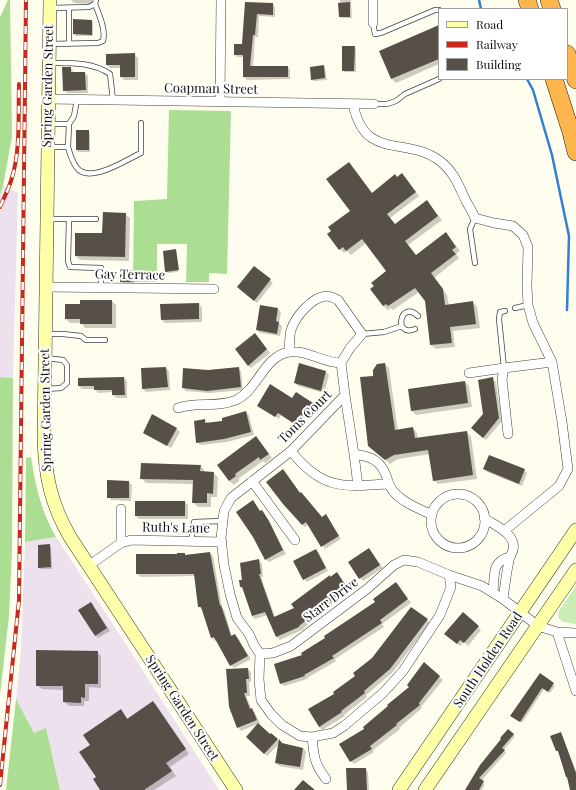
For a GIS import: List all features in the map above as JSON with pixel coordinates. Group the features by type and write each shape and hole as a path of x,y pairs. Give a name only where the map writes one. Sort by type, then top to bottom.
{"highway":[{"path":"568,57 576,80"},
{"path":"554,80 576,152"}],"main road":[{"name":"Spring Garden Street","path":"49,4 44,389 44,457 49,490 61,522 88,566 236,790"},
{"name":"South Holden Road","path":"399,790 576,530"},
{"name":"South Holden Road","path":"425,790 576,570"}],"street":[{"path":"220,102 221,0"},
{"path":"373,0 373,23"},
{"name":"Coapman Street","path":"48,99 374,104"},
{"path":"353,104 355,116 361,127 370,137 382,144 420,151 440,162 450,171 459,184 465,200 475,218 513,226 523,235 528,247 526,286 528,305 533,323 552,362 568,469 559,486 504,531"},
{"name":"Gay Terrace","path":"46,287 214,289"},
{"path":"178,408 187,405 220,403 235,400 249,390 271,362 277,357 289,352 314,355 333,363 341,363 350,348 362,334 338,300 327,296 321,298 306,308 295,320 290,337 289,352"},
{"path":"469,373 552,362"},
{"name":"Toms Court","path":"252,482 291,451 345,395 341,363"},
{"path":"504,368 502,379 508,434"},
{"path":"345,395 358,486"},
{"path":"291,451 309,471 337,484 358,486 388,484"},
{"path":"354,454 368,456 378,462 384,471 388,484 400,499 432,515"},
{"path":"252,482 295,540"},
{"name":"Ruth's Lane","path":"88,566 121,543 131,540 222,542 222,521 224,511 231,498 252,482"},
{"path":"452,494 461,494 471,497 478,504 483,513 484,518 482,531 479,537 470,545 464,548 455,548 441,542 435,535 432,525 432,515 436,505 443,498 452,494"},
{"path":"121,509 121,543"},
{"path":"484,518 504,531 511,539 513,546 513,551 509,557 504,598"},
{"path":"222,542 224,565 234,610 237,618 249,634 260,654 259,679 261,700 271,714 289,730 300,736 312,737 333,732 344,726 383,693 403,671 440,615 451,587 449,575"},
{"path":"493,592 497,565 502,559 509,557"},
{"name":"Starr Drive","path":"260,654 273,653 291,646 367,589 394,565 404,560 431,566 449,575 476,583 504,598 538,626"},
{"path":"497,565 508,568"},
{"path":"538,626 557,632 576,633"},
{"path":"557,632 576,691"},
{"path":"312,737 314,755 318,768 326,779"}],"lane":[{"path":"49,4 69,8 89,7 96,2 104,36 103,41 98,42 49,44"},
{"path":"69,8 69,44"},
{"path":"373,23 375,34 381,33 438,10"},
{"path":"49,63 85,64 101,68 110,74 113,101"},
{"path":"374,104 387,104 396,101 405,94 438,78"},
{"path":"77,100 74,116 69,124 68,147 77,169 88,174 100,173 141,153 142,123"},
{"path":"48,124 69,124"},
{"path":"48,147 68,147"},
{"path":"46,218 96,219"},
{"path":"475,218 470,229 475,263"},
{"path":"69,219 68,261 70,266 101,268 101,288"},
{"path":"515,308 528,305"},
{"path":"504,368 499,319 500,312 505,311"},
{"path":"415,329 406,330 402,326 401,320 407,312 413,312 418,316"},
{"path":"362,334 384,332 402,326"},
{"path":"45,334 80,336 86,340 105,340"},
{"path":"44,389 61,388 67,383 67,365 63,360 45,358"},
{"path":"191,542 194,522 222,521"}],"shaded area":[{"path":"3,186 18,193 13,378 0,377 0,194"},
{"path":"56,537 219,790 60,790 46,729 34,733 16,699 21,650 25,542"}],"green space":[{"path":"8,0 10,0 12,137 3,186 0,194 0,17"},
{"path":"169,110 231,111 227,274 209,273 209,282 186,282 187,244 157,244 157,282 133,282 134,201 167,199"},
{"path":"0,377 13,378 12,550 9,616 0,695"},
{"path":"31,457 40,498 46,517 56,537 25,542 26,458"},
{"path":"576,586 576,624 563,622 558,618 559,611"},
{"path":"16,699 34,733 46,728 60,790 6,790"}],"building":[{"path":"245,2 273,3 273,15 257,14 250,66 288,66 288,77 243,77 243,55 234,55 234,44 242,44"},
{"path":"350,2 350,17 339,17 338,3"},
{"path":"73,19 92,20 92,35 73,34"},
{"path":"438,25 438,59 391,79 379,51"},
{"path":"342,46 355,46 354,71 342,71"},
{"path":"135,53 135,77 120,77 120,65 106,65 106,54"},
{"path":"324,65 325,78 311,80 310,67"},
{"path":"62,67 71,67 71,72 85,72 86,90 63,91"},
{"path":"76,130 89,130 89,150 76,150"},
{"path":"349,162 372,193 395,174 397,177 402,173 416,192 387,214 395,224 427,200 438,216 405,241 416,255 446,232 456,247 452,250 456,254 431,273 443,289 445,305 473,301 476,324 450,327 452,343 430,345 425,301 415,288 388,306 386,304 383,306 370,289 374,286 371,283 386,271 362,239 346,251 343,247 339,250 327,234 331,231 328,227 350,211 326,179"},
{"path":"103,212 126,213 125,257 75,256 75,233 102,233"},
{"path":"176,249 179,270 165,272 163,251"},
{"path":"254,266 271,279 254,301 237,287"},
{"path":"120,270 132,270 132,282 120,282"},
{"path":"80,300 112,300 112,324 80,324 80,319 65,319 65,304 80,304"},
{"path":"199,303 199,319 161,320 160,304"},
{"path":"260,305 278,308 276,321 279,322 277,334 256,330"},
{"path":"255,333 267,349 248,366 235,349"},
{"path":"299,363 326,371 321,391 294,383"},
{"path":"385,363 395,430 413,427 415,438 467,431 473,475 433,481 428,450 394,455 385,460 368,446 360,377 373,376 373,370 377,364"},
{"path":"166,367 168,387 142,389 141,368"},
{"path":"239,367 241,387 207,391 182,388 183,368 208,370"},
{"path":"124,377 125,395 112,395 112,390 94,390 94,386 78,386 78,378"},
{"path":"493,377 499,418 483,438 471,428 483,414 478,380"},
{"path":"465,381 468,403 411,411 408,389"},
{"path":"270,384 292,398 296,392 316,405 309,416 304,413 296,425 278,413 275,417 257,406"},
{"path":"246,411 251,432 224,439 196,443 194,421 205,419 205,423 222,421 222,418"},
{"path":"152,414 177,428 167,446 143,433"},
{"path":"256,436 269,454 260,460 259,457 235,474 236,476 229,481 217,465"},
{"path":"489,455 525,469 519,484 483,469"},
{"path":"141,463 201,465 200,471 214,472 213,494 207,493 207,503 192,503 193,480 140,479"},
{"path":"283,469 300,493 301,492 322,517 326,514 339,536 321,547 306,522 302,525 283,504 266,482"},
{"path":"107,480 129,481 129,498 107,498"},
{"path":"253,500 269,521 283,550 265,560 253,537 236,512"},
{"path":"135,501 185,501 185,516 135,516"},
{"path":"50,544 51,567 38,568 38,545"},
{"path":"369,548 380,565 359,579 348,562"},
{"path":"316,549 326,568 303,580 293,561"},
{"path":"210,552 220,606 221,605 231,636 235,634 248,656 230,666 214,637 211,638 201,607 198,607 194,574 136,574 136,554 185,553 185,555"},
{"path":"259,559 261,574 259,574 274,617 294,608 291,604 330,575 330,577 337,572 348,589 312,614 313,615 299,627 276,637 265,612 252,616 242,587 240,587 239,580 242,580 240,563"},
{"path":"396,582 408,599 380,620 382,623 332,656 334,658 304,675 305,676 280,684 274,664 302,655 301,653 325,638 324,636 375,602 373,599"},
{"path":"91,602 107,628 95,636 78,610"},
{"path":"411,607 428,619 390,669 364,691 365,693 341,711 342,712 319,727 308,709 334,694 333,692 355,676 353,673 372,658"},
{"path":"463,612 479,626 464,643 460,640 457,644 444,634"},
{"path":"36,650 98,651 98,684 85,684 85,698 81,697 81,703 63,702 63,686 36,686"},
{"path":"424,662 440,676 419,703 420,705 370,746 372,749 350,762 339,744 364,729 363,727 409,687 407,685"},
{"path":"248,668 249,679 246,679 247,693 244,693 250,709 252,708 257,720 237,728 229,707 226,669"},
{"path":"540,673 554,683 548,692 542,688 520,722 510,716"},
{"path":"153,701 186,749 166,763 172,771 144,790 100,790 93,779 96,777 79,752 90,745 83,735 121,709 127,719"},
{"path":"258,723 278,739 264,754 246,737"},
{"path":"508,729 514,734 502,748 505,750 479,778 484,781 479,790 465,790 480,765"},
{"path":"561,732 576,773 576,790 570,790 558,751 556,751 550,736"},
{"path":"279,739 282,743 303,748 300,767 275,763"},
{"path":"346,768 366,768 367,790 347,790"},
{"path":"303,780 315,790 294,790"}],"waterway":[{"path":"479,0 481,8"},
{"path":"528,80 533,90 552,155 569,236 567,310"}],"railway":[{"path":"0,785 19,600 26,0"},
{"path":"0,207 11,181 18,145 19,84"}]}
